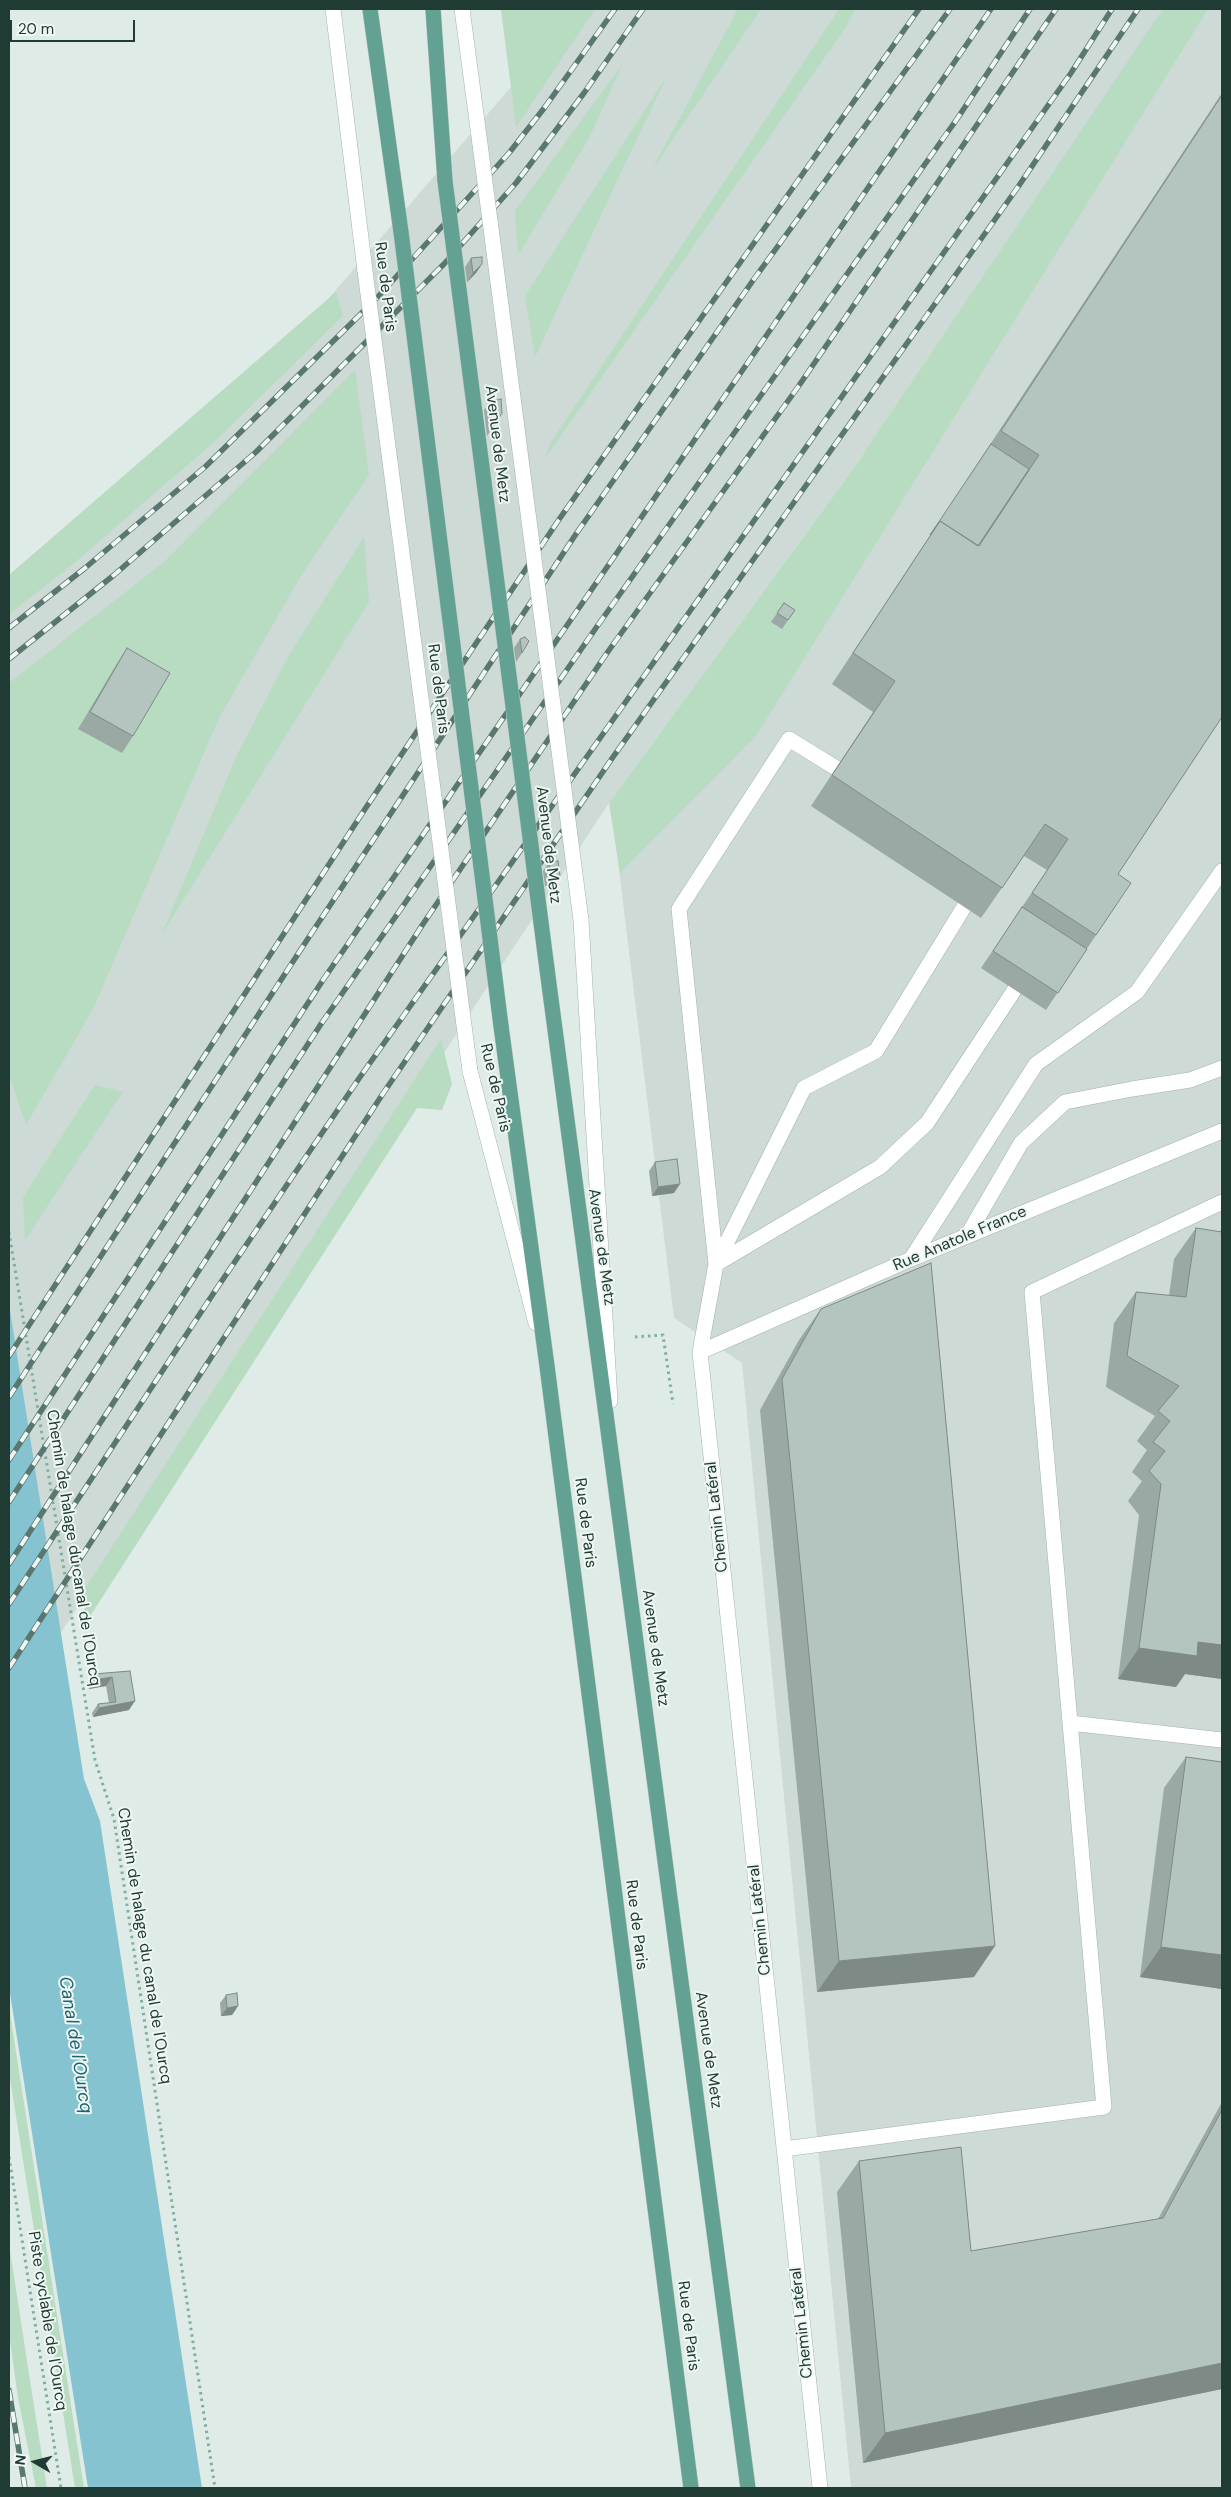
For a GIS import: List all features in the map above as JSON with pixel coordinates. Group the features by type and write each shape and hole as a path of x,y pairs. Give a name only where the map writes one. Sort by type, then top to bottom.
{"main road":[{"name":"Rue de Paris","path":"370,9 401,232 501,1026 547,1366 691,2488"},
{"name":"Avenue de Metz","path":"433,9 445,181 546,969 748,2488"}],"street":[{"name":"Rue de Paris","path":"333,9 365,271 470,1071 547,1366"},
{"path":"462,9 581,920 614,1470"},
{"path":"716,1264 679,909 789,739 836,768"},
{"path":"911,1259 1036,1064 1137,992 1222,871"},
{"path":"716,1264 804,1088 876,1051 964,907"},
{"path":"716,1264 880,1167 927,1123 1015,989"},
{"path":"967,1236 1021,1143 1065,1102 1190,1080 1222,1068"},
{"name":"Rue Anatole France","path":"700,1352 911,1259 1222,1131"},
{"path":"784,2149 1104,2106 1032,1292 1222,1202"},
{"name":"Chemin Latéral","path":"716,1264 700,1352 820,2488"},
{"path":"1070,1723 1222,1740"}],"path":[{"name":"Chemin de halage du canal de l'Ourcq","path":"9,1232 95,1760 114,1819 215,2488"},
{"path":"663,1335 674,1414"},
{"name":"Piste cyclable de l'Ourcq","path":"9,2157 61,2488"}],"shaded area":[{"path":"501,9 1222,9 1222,2488 851,2488 742,1363 674,1318 611,805 1135,82 609,803 9,1711 9,589 297,335 511,87"}],"green space":[{"path":"501,9 595,9 516,127 511,87"},
{"path":"738,9 761,9 652,170"},
{"path":"839,9 855,9 846,27 546,457 550,444"},
{"path":"1163,9 1208,9 756,736 620,873 609,803 858,462"},
{"path":"622,65 589,138 518,255 515,211"},
{"path":"667,76 614,187 535,357 525,296"},
{"path":"336,292 343,316 214,442 67,569 9,614 9,575"},
{"path":"355,370 369,475 302,574 219,718 93,1009 26,1125 9,1074 9,683 164,562"},
{"path":"364,537 369,602 162,934 236,757 289,655"},
{"path":"441,1039 452,1084 442,1110 417,1108 87,1621 82,1593"},
{"path":"95,1085 123,1092 25,1240 23,1197"},
{"path":"9,2007 84,2488 75,2488 9,2072"},
{"path":"9,2244 47,2488 36,2488 18,2398 9,2333"}],"water":[{"name":"Canal de l'Ourcq","path":"9,1304 84,1779 100,1821 202,2488 88,2488 9,1987"}],"building":[{"path":"1222,95 1222,717 1118,874 1131,883 1096,935 1032,893 1068,839 1045,824 1002,888 832,775 895,681 853,653 940,521 979,546 1039,455 1001,431"},
{"path":"482,257 482,264 473,273 471,258"},
{"path":"501,399 502,413 493,427 490,402"},
{"path":"991,444 1029,469 978,546 940,521 930,535"},
{"path":"784,603 795,610 788,620 777,613"},
{"path":"525,637 529,641 522,653 520,639"},
{"path":"127,648 170,673 133,736 90,712"},
{"path":"558,861 560,876 551,878 549,862"},
{"path":"1022,907 1087,949 1058,993 993,951"},
{"path":"677,1159 680,1184 658,1187 655,1162"},
{"path":"1196,1228 1222,1232 1222,1645 1198,1642 1197,1656 1139,1648 1161,1484 1149,1471 1165,1451 1153,1442 1170,1421 1158,1411 1179,1386 1127,1356 1136,1292 1186,1297"},
{"path":"931,1263 995,1946 839,1961 782,1379 821,1309"},
{"path":"130,1671 135,1701 99,1708 98,1704 116,1702 112,1677 95,1680 93,1674"},
{"path":"1186,1757 1222,1762 1222,1955 1161,1947"},
{"path":"237,1993 238,2006 227,2008 226,1995"},
{"path":"1222,2110 1222,2363 885,2433 859,2161 961,2147 971,2251 1163,2218"}],"railway":[{"path":"9,628 85,568 205,467 374,301 509,153 545,107 615,9"},
{"path":"9,659 114,575 256,452 444,264 516,183 584,93 643,9"},
{"path":"9,1356 365,809 560,518 919,9"},
{"path":"9,1397 309,937 576,534 754,279 950,9"},
{"path":"9,1460 323,980 991,9"},
{"path":"9,1502 321,1024 598,625 957,119 1030,9"},
{"path":"9,1564 423,924 607,653 798,387 1056,9"},
{"path":"9,1604 215,1291 360,1077 1071,73 1112,9"},
{"path":"9,1668 382,1095 613,757 1018,187 1138,9"},
{"path":"9,2390 25,2488"}]}
